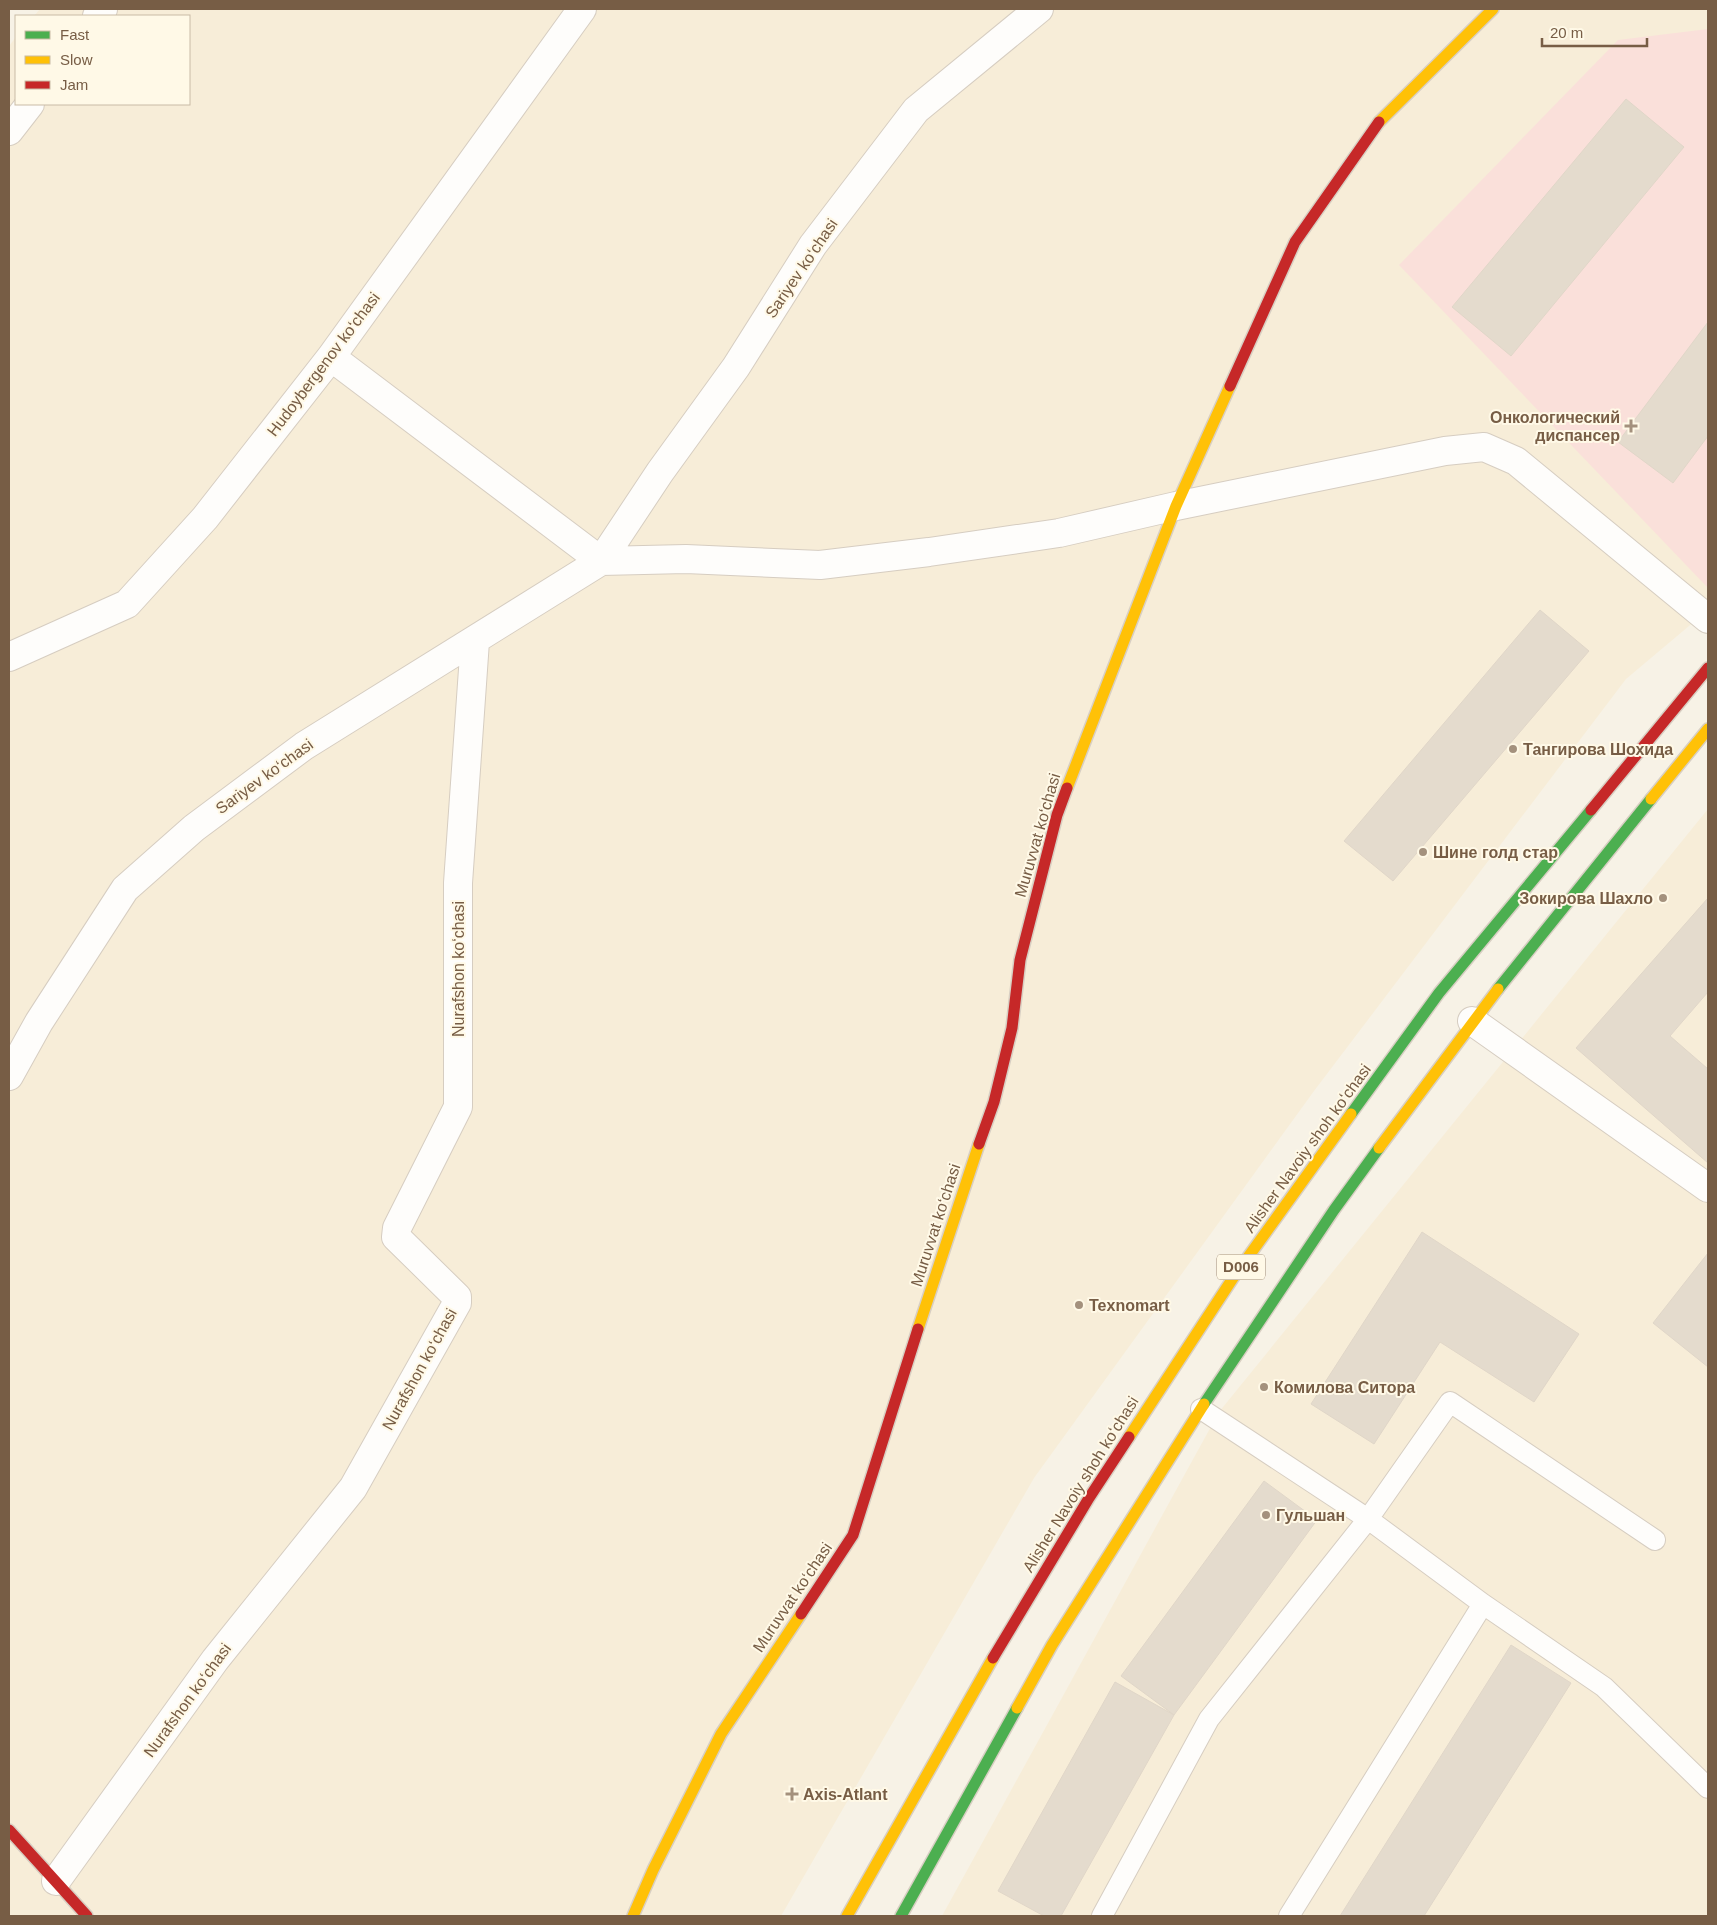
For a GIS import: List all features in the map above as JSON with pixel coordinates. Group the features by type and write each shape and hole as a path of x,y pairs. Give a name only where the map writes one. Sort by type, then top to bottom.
{"main road":[{"name":"Muruvvat ko‘chasi","path":"633,1916 653,1870 721,1734 853,1534 950,1228 994,1102 1012,1028 1020,960 1057,815 1176,506 1295,242 1375,126 1494,9"},
{"name":"Alisher Navoiy shoh koʻchasi","path":"847,1916 1013,1622 1094,1490 1233,1278 1440,992 1708,668"},
{"name":"D006","path":"910,1913 1052,1645 1201,1409 1334,1210 1472,1021 1708,729"},
{"path":"9,1830 87,1916"}],"street":[{"name":"Hudoybergenov ko‘chasi","path":"9,657 127,604 205,518 331,357 582,9"},
{"name":"Sariyev ko‘chasi","path":"9,1076 39,1022 125,889 194,828 304,746 601,561 660,472 736,367 813,245 916,110 1039,9"},
{"path":"9,131 29,105"},
{"path":"331,357 601,561 686,559 820,565 1058,533 1176,506 1445,451 1484,447 1516,460 1708,619"},
{"name":"Nurafshon ko‘chasi","path":"56,1881 215,1660 352,1488 457,1303 457,1297 396,1237 397,1228 458,1106 458,883 475,641"},
{"path":"1472,1021 1708,1188"}],"lane":[{"path":"1102,1916 1209,1719 1368,1519 1450,1402 1654,1540"},
{"path":"1201,1409 1368,1519 1483,1604 1604,1687 1708,1788"},
{"path":"1289,1916 1483,1604"}],"shaded area":[{"path":"40,9 1708,9 1708,610 1626,679 1314,1091 1034,1478 781,1916 9,1916 9,46 15,38 15,105 190,105 190,15 35,15"},
{"name":"Онкологический диспансер","path":"1708,29 1708,588 1399,265 1618,40"},
{"path":"1708,809 1708,1916 942,1916 1219,1412"}],"building":[{"path":"1626,99 1684,147 1511,356 1452,307"},
{"path":"1708,322 1708,436 1673,483 1618,442"},
{"path":"1540,610 1589,651 1393,881 1344,841"},
{"path":"1708,898 1708,992 1670,1036 1708,1069 1708,1163 1576,1048"},
{"path":"1422,1232 1579,1334 1534,1402 1440,1342 1374,1444 1311,1404"},
{"path":"1708,1253 1708,1367 1653,1323"},
{"path":"1264,1481 1317,1520 1174,1715 1121,1676"},
{"path":"1511,1645 1571,1683 1424,1916 1340,1916"},
{"path":"1115,1682 1174,1715 1061,1916 1044,1916 998,1891"}],"traffic: fast":[{"path":"1498,989 1651,799"},
{"path":"1351,1114 1439,993 1591,810"},
{"path":"1204,1404 1334,1210 1379,1148"},
{"path":"901,1916 1017,1708"}],"traffic: slow":[{"path":"1379,122 1493,9"},
{"path":"1067,788 1176,506 1230,386"},
{"path":"1651,799 1708,729"},
{"path":"1379,1148 1498,989"},
{"path":"1129,1437 1233,1278 1351,1114"},
{"path":"918,1329 979,1144"},
{"path":"1017,1708 1052,1645 1204,1404"},
{"path":"633,1916 653,1870 721,1734 801,1614"},
{"path":"847,1916 993,1658"}],"traffic: jam":[{"path":"1230,386 1295,242 1379,122"},
{"path":"1591,810 1708,668"},
{"path":"979,1144 994,1102 1012,1028 1020,960 1057,815 1067,788"},
{"path":"801,1614 853,1535 918,1329"},
{"path":"993,1658 1089,1498 1129,1437"},
{"path":"9,1830 87,1916"}],"place":[{"name":"Онкологический диспансер","path":"1631,426"},
{"name":"Тангирова Шохида","path":"1513,749"},
{"name":"Шине голд стар","path":"1423,852"},
{"name":"Зокирова Шахло","path":"1663,898"},
{"name":"Texnomart","path":"1079,1305"},
{"name":"Комилова Ситора","path":"1264,1387"},
{"name":"Гульшан","path":"1266,1515"},
{"name":"Axis-Atlant","path":"792,1794"}]}
